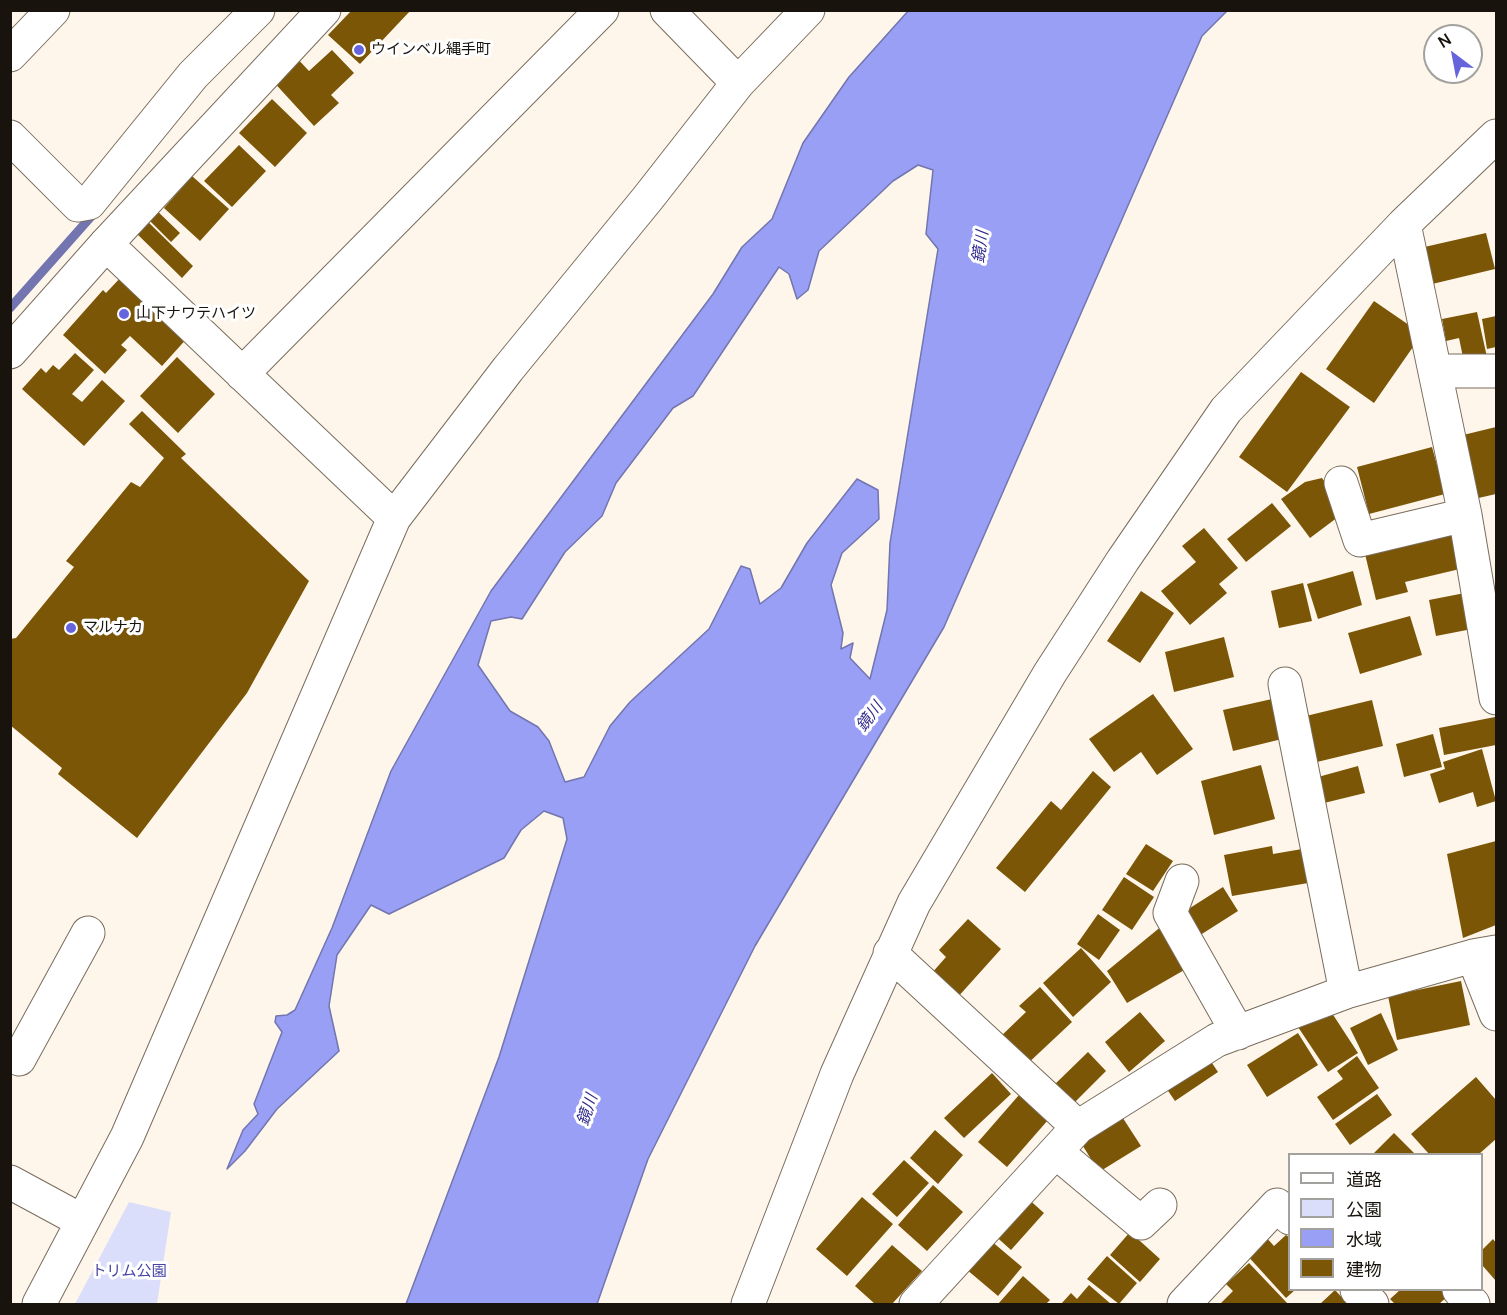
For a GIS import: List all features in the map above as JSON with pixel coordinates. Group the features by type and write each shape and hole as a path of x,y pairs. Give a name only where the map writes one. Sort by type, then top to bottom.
{"street":[{"path":"10,55 53,10"},
{"path":"10,138 78,204 89,203 193,75 258,10"},
{"path":"10,352 106,244 324,10"},
{"path":"242,374 602,10"},
{"path":"39,1305 128,1137 394,518 508,369 648,198 738,83 808,10"},
{"path":"687,17 738,83"},
{"path":"748,1305 837,1074 890,953 914,903 1050,673 1226,410 1404,224 1497,136"},
{"path":"1404,224 1465,515 1497,698"},
{"path":"106,244 394,518"},
{"path":"1436,371 1497,371"},
{"path":"1341,483 1360,540 1465,515"},
{"path":"1286,684 1346,992"},
{"path":"1182,881 1170,913 1238,1033"},
{"path":"13,1063 88,933"},
{"path":"890,953 1078,1127"},
{"path":"916,1305 1078,1127 1217,1040 1346,992 1485,954 1497,1014"},
{"path":"1056,1152 1141,1222 1160,1205"},
{"path":"10,1182 82,1221"},
{"path":"1184,1305 1276,1205 1288,1216"},
{"path":"1359,1291 1372,1305"},
{"path":"1460,1291 1473,1305"}],"green space":[{"name":"トリム公園","path":"129,1202 171,1212 157,1304 75,1304"}],"water":[{"name":"鏡川","path":"909,10 1227,11 1202,36 944,627 755,946 648,1159 597,1304 406,1304 499,1057 567,839 563,818 544,811 521,830 504,858 389,914 371,905 337,955 329,1006 339,1051 277,1109 245,1151 227,1169 243,1130 258,1114 254,1104 282,1032 275,1022 276,1016 287,1015 295,1010 332,928 391,771 491,591 713,294 742,247 772,219 803,143 849,77","holes":["918,165 933,170 926,234 938,249 890,543 887,610 870,679 850,658 853,643 841,649 843,633 831,585 842,553 879,519 878,490 857,479 807,543 781,588 760,604 750,569 741,566 709,629 630,702 610,726 584,777 565,782 549,741 538,727 510,711 478,665 491,621 511,617 522,619 565,552 602,516 616,483 673,408 693,396 779,267 789,274 797,299 808,290 819,251 893,181"]}],"building":[{"name":"ウインベル縄手町","path":"352,10 411,10 360,64 328,35"},
{"path":"332,50 354,73 331,95 339,103 314,126 270,78 294,55 309,71"},
{"path":"272,99 307,133 275,167 239,133"},
{"path":"239,145 266,171 232,207 204,181"},
{"path":"192,176 229,209 200,241 164,208"},
{"path":"152,206 180,233 171,242 144,215"},
{"path":"143,217 193,266 182,278 131,228"},
{"path":"1486,233 1495,269 1428,285 1420,248"},
{"name":"山下ナワテハイツ","path":"123,275 190,335 162,366 130,336 121,345 127,350 105,374 63,335 103,290 106,293"},
{"path":"1374,301 1422,334 1374,403 1326,369"},
{"path":"1477,312 1487,357 1464,362 1459,338 1446,341 1442,319"},
{"path":"1496,316 1496,347 1487,349 1482,319"},
{"path":"75,353 94,370 72,394 82,402 102,380 125,401 84,446 22,389 41,368 46,373 53,365 59,370"},
{"path":"177,357 215,394 178,433 140,396"},
{"path":"1301,372 1350,407 1287,492 1239,457"},
{"path":"142,411 186,454 181,458 309,581 247,693 137,838 58,774 62,768 10,725 10,639 16,638 74,567 66,561 131,482 140,487 164,458 129,424"},
{"path":"1496,427 1496,494 1474,499 1459,436"},
{"path":"1432,447 1445,494 1369,514 1357,467"},
{"path":"1322,478 1346,511 1310,538 1281,499 1305,482"},
{"path":"1272,503 1291,526 1246,562 1227,539"},
{"path":"1204,528 1238,568 1219,584 1227,593 1190,625 1161,591 1196,562 1182,546"},
{"path":"1456,533 1464,568 1405,582 1408,592 1376,600 1365,554"},
{"path":"1353,571 1362,605 1318,619 1307,584"},
{"path":"1303,583 1312,621 1279,628 1271,591"},
{"path":"1141,591 1174,613 1140,663 1107,641"},
{"path":"1470,592 1477,628 1436,636 1429,600"},
{"path":"1410,616 1422,655 1360,674 1348,633"},
{"path":"1224,637 1234,677 1174,692 1165,652"},
{"path":"1153,694 1193,749 1157,775 1141,752 1114,772 1089,739"},
{"path":"1272,699 1282,739 1233,751 1223,710"},
{"path":"1372,700 1383,746 1317,762 1306,716"},
{"path":"1495,717 1496,745 1444,755 1439,728"},
{"path":"1433,734 1442,767 1404,777 1396,744"},
{"path":"1482,749 1496,801 1477,807 1473,792 1439,803 1430,774 1445,769 1443,762"},
{"path":"1261,765 1275,819 1214,835 1201,781"},
{"path":"1358,766 1365,793 1324,803 1318,777"},
{"path":"1093,771 1111,787 1025,892 996,868 1051,801 1061,810"},
{"path":"1496,841 1496,925 1463,938 1447,854"},
{"path":"1146,844 1173,861 1153,891 1126,874"},
{"path":"1272,846 1273,854 1308,848 1314,882 1232,896 1224,855"},
{"path":"1124,877 1154,897 1132,930 1102,910"},
{"path":"1223,887 1238,911 1194,939 1179,915"},
{"path":"1098,914 1120,930 1099,960 1077,944"},
{"path":"968,919 1001,949 957,998 931,974 946,957 939,950"},
{"path":"1163,925 1186,969 1127,1003 1107,971"},
{"path":"1081,948 1111,982 1073,1017 1043,983"},
{"path":"1461,981 1470,1025 1397,1040 1388,996"},
{"path":"1040,987 1072,1022 1024,1067 998,1039 1026,1012 1019,1006"},
{"path":"1326,1004 1358,1053 1328,1072 1296,1024"},
{"path":"1140,1012 1165,1041 1129,1072 1105,1042"},
{"path":"1381,1013 1398,1050 1368,1065 1350,1028"},
{"path":"1298,1033 1318,1065 1267,1097 1247,1065"},
{"path":"1088,1052 1106,1071 1070,1107 1052,1087"},
{"path":"1357,1056 1379,1088 1333,1120 1317,1097 1343,1079 1337,1071"},
{"path":"1208,1057 1218,1072 1175,1101 1164,1085"},
{"path":"992,1073 1011,1094 964,1138 944,1118"},
{"path":"1476,1077 1496,1100 1496,1139 1480,1153 1428,1153 1411,1134"},
{"path":"1377,1094 1392,1115 1350,1145 1335,1124"},
{"path":"1019,1095 1048,1120 1007,1167 978,1142"},
{"path":"1119,1112 1141,1146 1099,1172 1078,1138"},
{"path":"935,1130 963,1155 938,1184 910,1158"},
{"path":"1394,1133 1414,1153 1374,1153"},
{"path":"904,1160 929,1183 897,1217 872,1194"},
{"path":"933,1185 963,1212 927,1251 898,1225"},
{"path":"1025,1196 1044,1213 1011,1250 991,1232"},
{"path":"862,1197 893,1224 847,1276 816,1249"},
{"path":"1130,1232 1160,1259 1140,1282 1110,1255"},
{"path":"1264,1235 1274,1246 1286,1235 1288,1236 1288,1291 1294,1291 1286,1298 1245,1253"},
{"path":"1493,1239 1496,1243 1496,1281 1483,1266 1483,1249"},
{"path":"990,1240 1022,1267 998,1296 966,1269"},
{"path":"892,1245 922,1271 892,1304 875,1304 855,1286"},
{"path":"1107,1256 1137,1283 1119,1304 1087,1279"},
{"path":"1249,1263 1288,1304 1220,1304 1233,1291 1226,1284"},
{"path":"1023,1276 1050,1300 1046,1304 998,1304"},
{"path":"1089,1285 1111,1304 1061,1304 1071,1293 1077,1299"},
{"path":"1336,1291 1348,1304 1320,1304"},
{"path":"1399,1291 1444,1291 1449,1295 1439,1304 1395,1304 1390,1299"}],"waterway":[{"path":"10,308 96,211"}],"place":[{"name":"ウインベル縄手町","path":"359,50"},
{"name":"山下ナワテハイツ","path":"124,314"},
{"name":"マルナカ","path":"71,628"}]}
